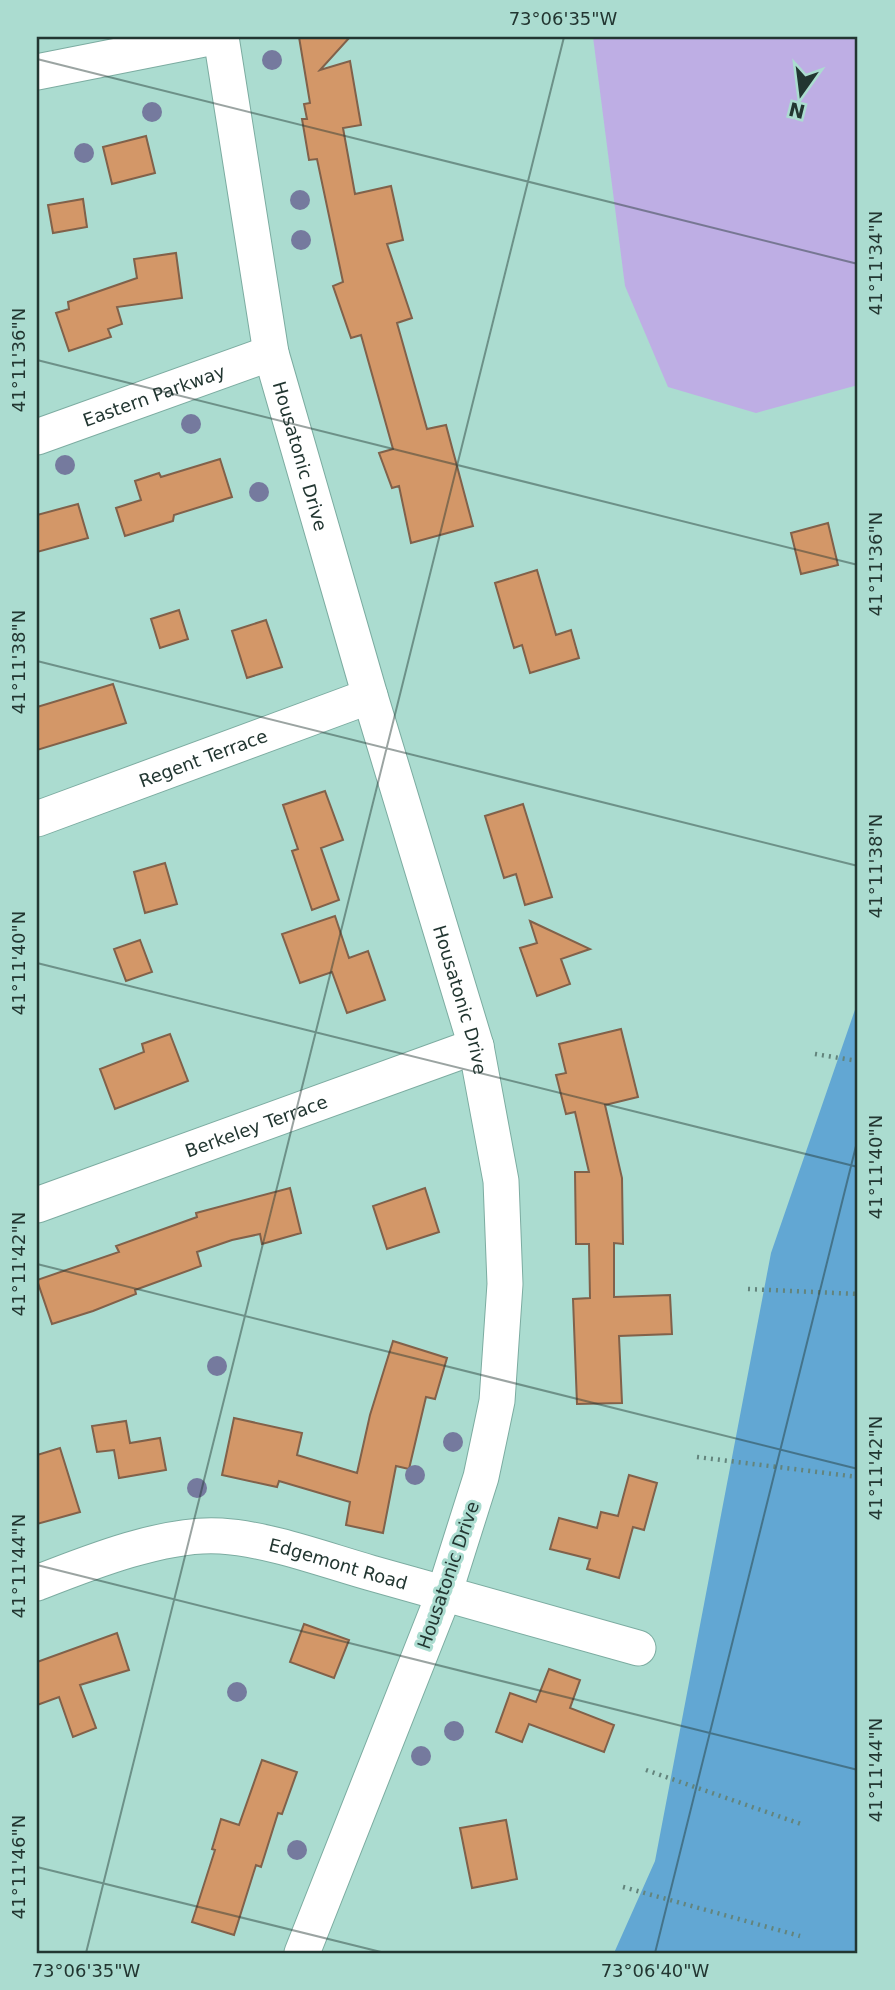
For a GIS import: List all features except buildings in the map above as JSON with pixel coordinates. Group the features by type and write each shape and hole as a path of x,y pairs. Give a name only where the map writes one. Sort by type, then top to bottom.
{"street":[{"path":"37,72 214,37"},
{"name":"Housatonic Drive","path":"221,37 271,353 370,696 476,1046 501,1181 505,1284 497,1401 481,1477 444,1594 302,1953"},
{"name":"Eastern Parkway","path":"37,437 271,353"},
{"name":"Regent Terrace","path":"37,819 370,696"},
{"name":"Berkeley Terrace","path":"37,1205 476,1046"},
{"name":"Edgemont Road","path":"37,1583 75,1568 165,1541 221,1536 300,1553 638,1648"}],"path":[{"path":"815,1054 858,1061"},
{"path":"748,1289 858,1294"},
{"path":"697,1457 858,1477"},
{"path":"646,1770 801,1824"},
{"path":"623,1887 800,1936"}],"shaded area":[{"path":"593,37 858,37 858,385 756,413 668,387 625,286"}],"water":[{"path":"858,1001 858,1953 614,1953 655,1861 771,1253"}]}
